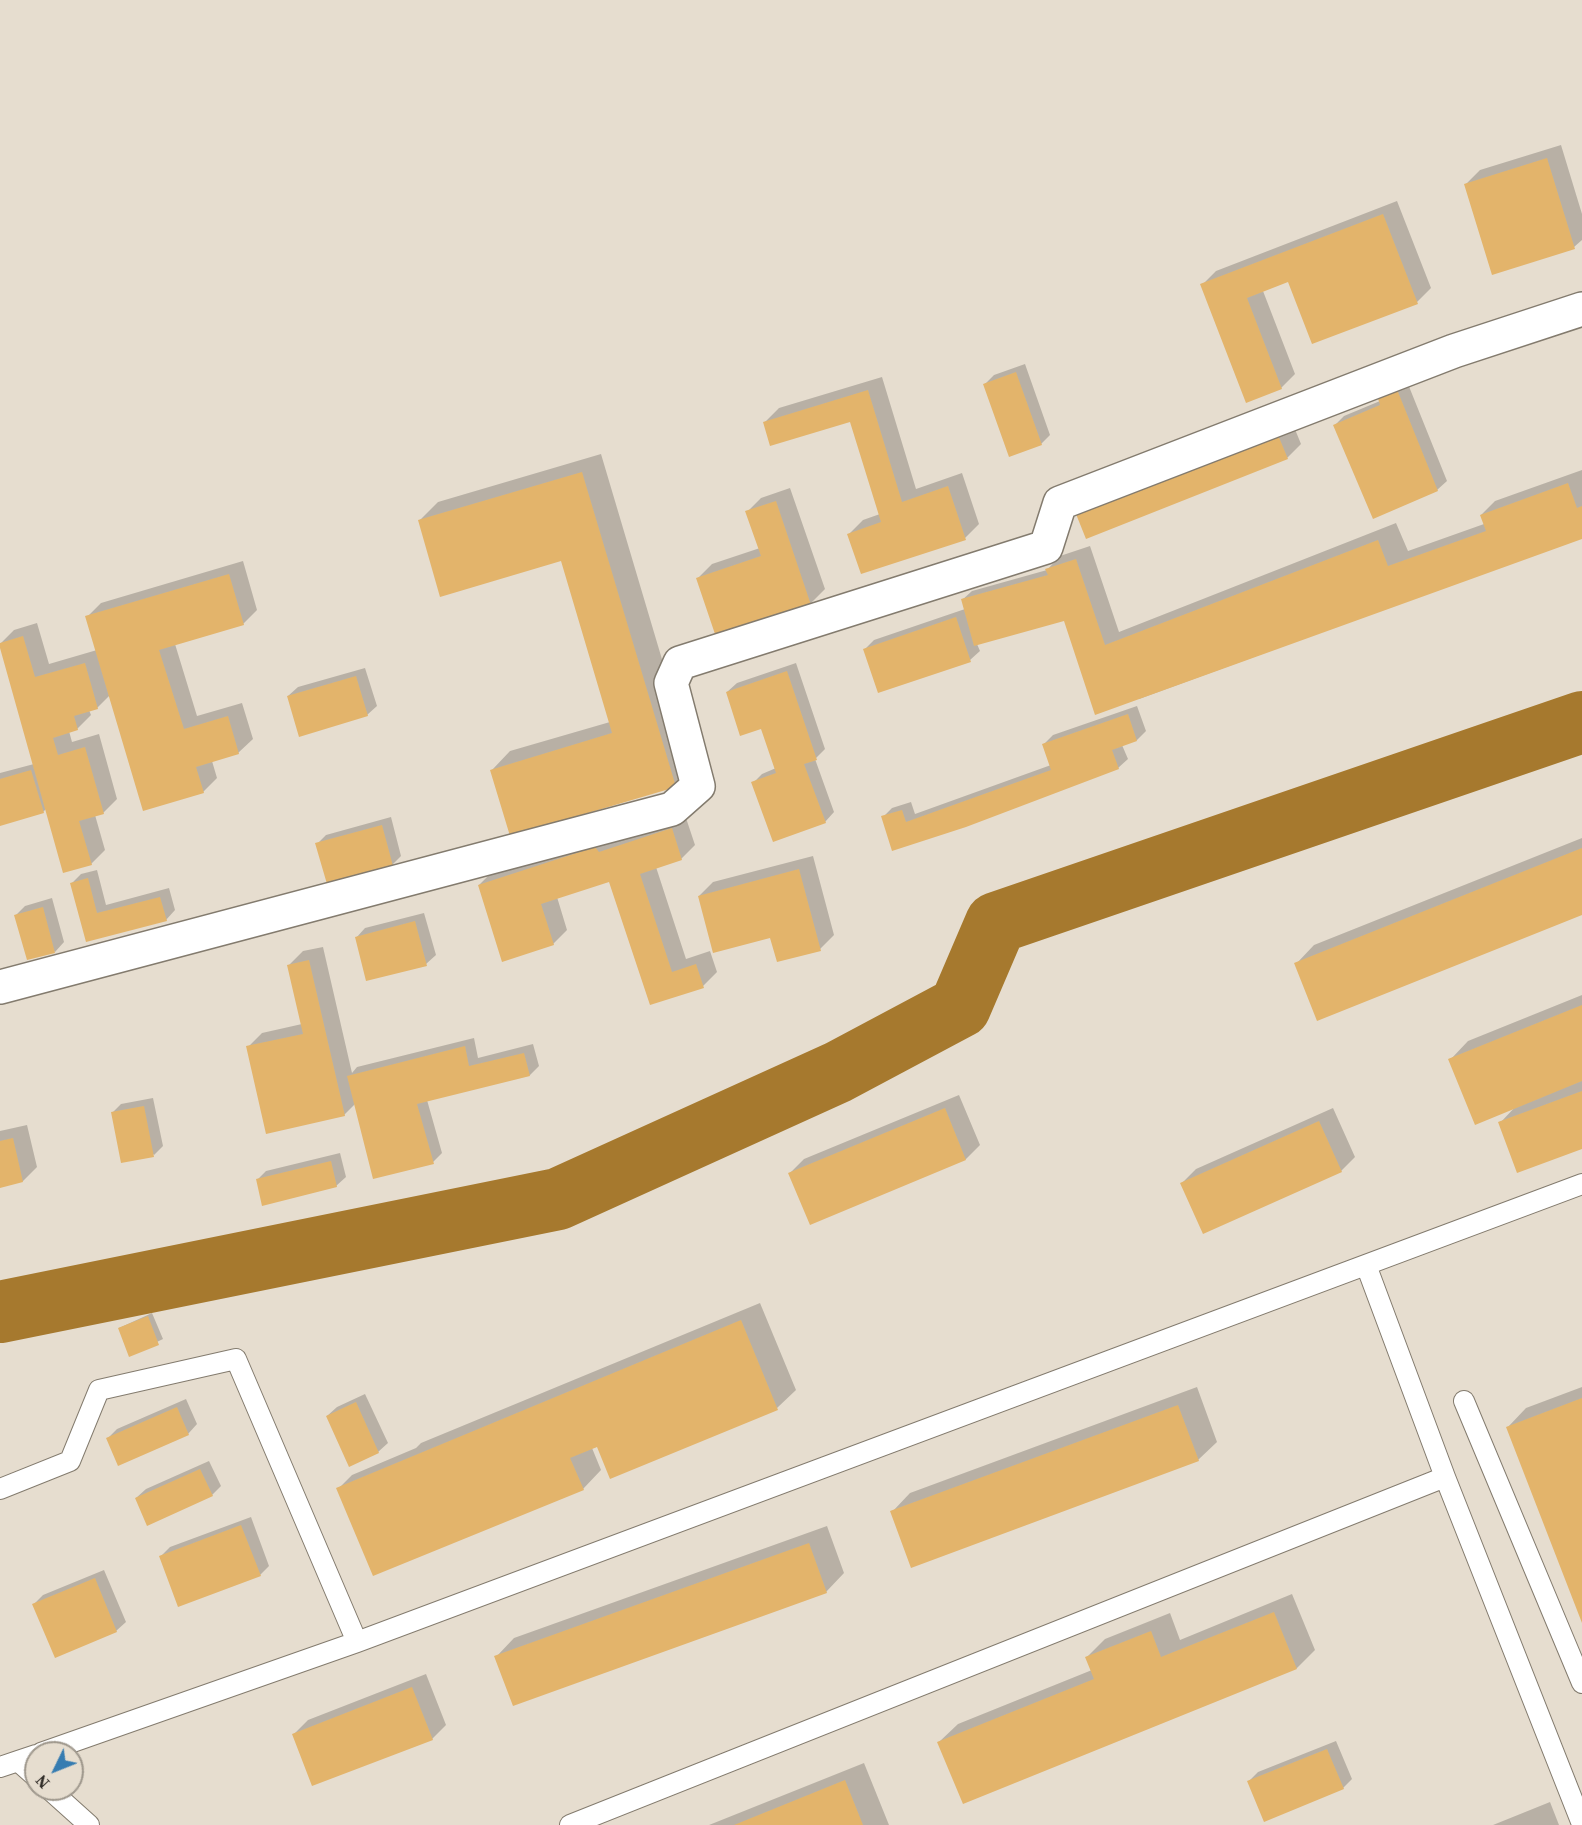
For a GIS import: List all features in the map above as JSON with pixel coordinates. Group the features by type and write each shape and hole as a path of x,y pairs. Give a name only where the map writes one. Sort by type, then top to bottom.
{"street":[{"path":"0,987 672,808 698,786 671,683 680,663 1046,547 1060,503 1454,351 1582,309"}],"lane":[{"path":"74,1741 357,1642 1582,1184"},
{"path":"1366,1265 1445,1477 1582,1824"},
{"path":"0,1489 70,1461 99,1390 236,1359 357,1642"},
{"path":"1464,1401 1582,1683"},
{"path":"570,1825 1445,1477"},
{"path":"63,1801 89,1825"}],"building":[{"path":"1547,158 1575,249 1492,275 1464,184"},
{"path":"1383,214 1418,304 1312,344 1288,282 1247,298 1282,389 1246,403 1200,284"},
{"path":"1016,372 1042,445 1009,457 983,384"},
{"path":"1396,387 1438,491 1373,519 1333,425 1380,405 1377,395"},
{"path":"868,390 902,502 948,486 966,540 861,574 847,534 881,522 850,422 770,446 763,422"},
{"path":"1278,435 1288,459 1086,539 1076,514"},
{"path":"582,472 676,787 510,836 490,770 612,733 561,561 440,597 418,520"},
{"path":"1568,483 1577,508 1582,506 1582,539 1095,715 1064,621 974,646 961,599 1048,575 1045,569 1076,559 1105,645 1378,540 1388,566 1486,531 1480,515"},
{"path":"776,501 811,605 716,637 696,578 761,556 745,511"},
{"path":"229,574 244,625 159,650 184,729 228,716 239,754 196,767 204,793 143,811 85,616"},
{"path":"956,617 971,662 878,693 863,649"},
{"path":"23,636 35,677 85,663 98,709 74,716 78,730 53,738 58,755 85,747 104,814 79,821 92,865 63,873 0,648 0,643"},
{"path":"787,671 817,760 804,764 826,823 773,842 751,782 776,773 761,729 740,736 726,692"},
{"path":"356,676 368,716 299,737 287,696"},
{"path":"1128,714 1137,741 1112,750 1119,769 966,827 892,851 881,816 902,810 906,822 1051,770 1042,744"},
{"path":"31,770 44,813 0,826 0,779"},
{"path":"382,825 393,866 327,884 315,843"},
{"path":"672,828 682,860 640,874 672,972 696,964 704,988 650,1005 609,882 541,904 554,945 502,962 478,885 595,847 599,852"},
{"path":"1582,848 1582,915 1317,1021 1294,963"},
{"path":"799,869 821,951 777,962 770,938 713,953 698,896"},
{"path":"88,878 97,913 160,897 167,921 86,942 70,883"},
{"path":"43,907 55,953 27,960 14,915"},
{"path":"415,921 427,966 366,981 355,937"},
{"path":"309,960 345,1116 266,1134 246,1046 303,1034 287,965"},
{"path":"1582,1005 1582,1081 1475,1125 1448,1059"},
{"path":"465,1046 469,1066 524,1053 530,1076 417,1104 434,1164 373,1179 347,1076"},
{"path":"1582,1091 1582,1149 1517,1173 1498,1122"},
{"path":"144,1106 154,1157 121,1163 111,1112"},
{"path":"945,1108 966,1160 810,1225 788,1173"},
{"path":"1319,1121 1342,1172 1203,1234 1180,1183"},
{"path":"13,1138 23,1182 0,1188 0,1141"},
{"path":"331,1161 337,1187 262,1206 256,1179"},
{"path":"148,1316 159,1345 129,1357 118,1328"},
{"path":"741,1320 778,1410 610,1479 597,1447 570,1458 584,1490 373,1576 336,1488"},
{"path":"1582,1398 1582,1623 1506,1427"},
{"path":"356,1402 379,1453 349,1467 326,1416"},
{"path":"1178,1405 1199,1461 911,1568 890,1511"},
{"path":"177,1407 189,1435 118,1466 106,1438"},
{"path":"200,1469 213,1496 147,1526 135,1498"},
{"path":"241,1525 261,1576 178,1607 159,1556"},
{"path":"809,1543 827,1593 513,1706 494,1656"},
{"path":"95,1578 117,1632 55,1658 32,1604"},
{"path":"1274,1612 1297,1669 963,1804 937,1742 1094,1679 1085,1657 1151,1631 1161,1657"},
{"path":"412,1687 433,1740 312,1786 292,1734"},
{"path":"1327,1749 1344,1789 1264,1822 1247,1781"},
{"path":"845,1780 863,1825 734,1825"}],"waterway":[{"path":"0,1312 558,1199 838,1072 960,1007 996,923 1582,722"}]}
